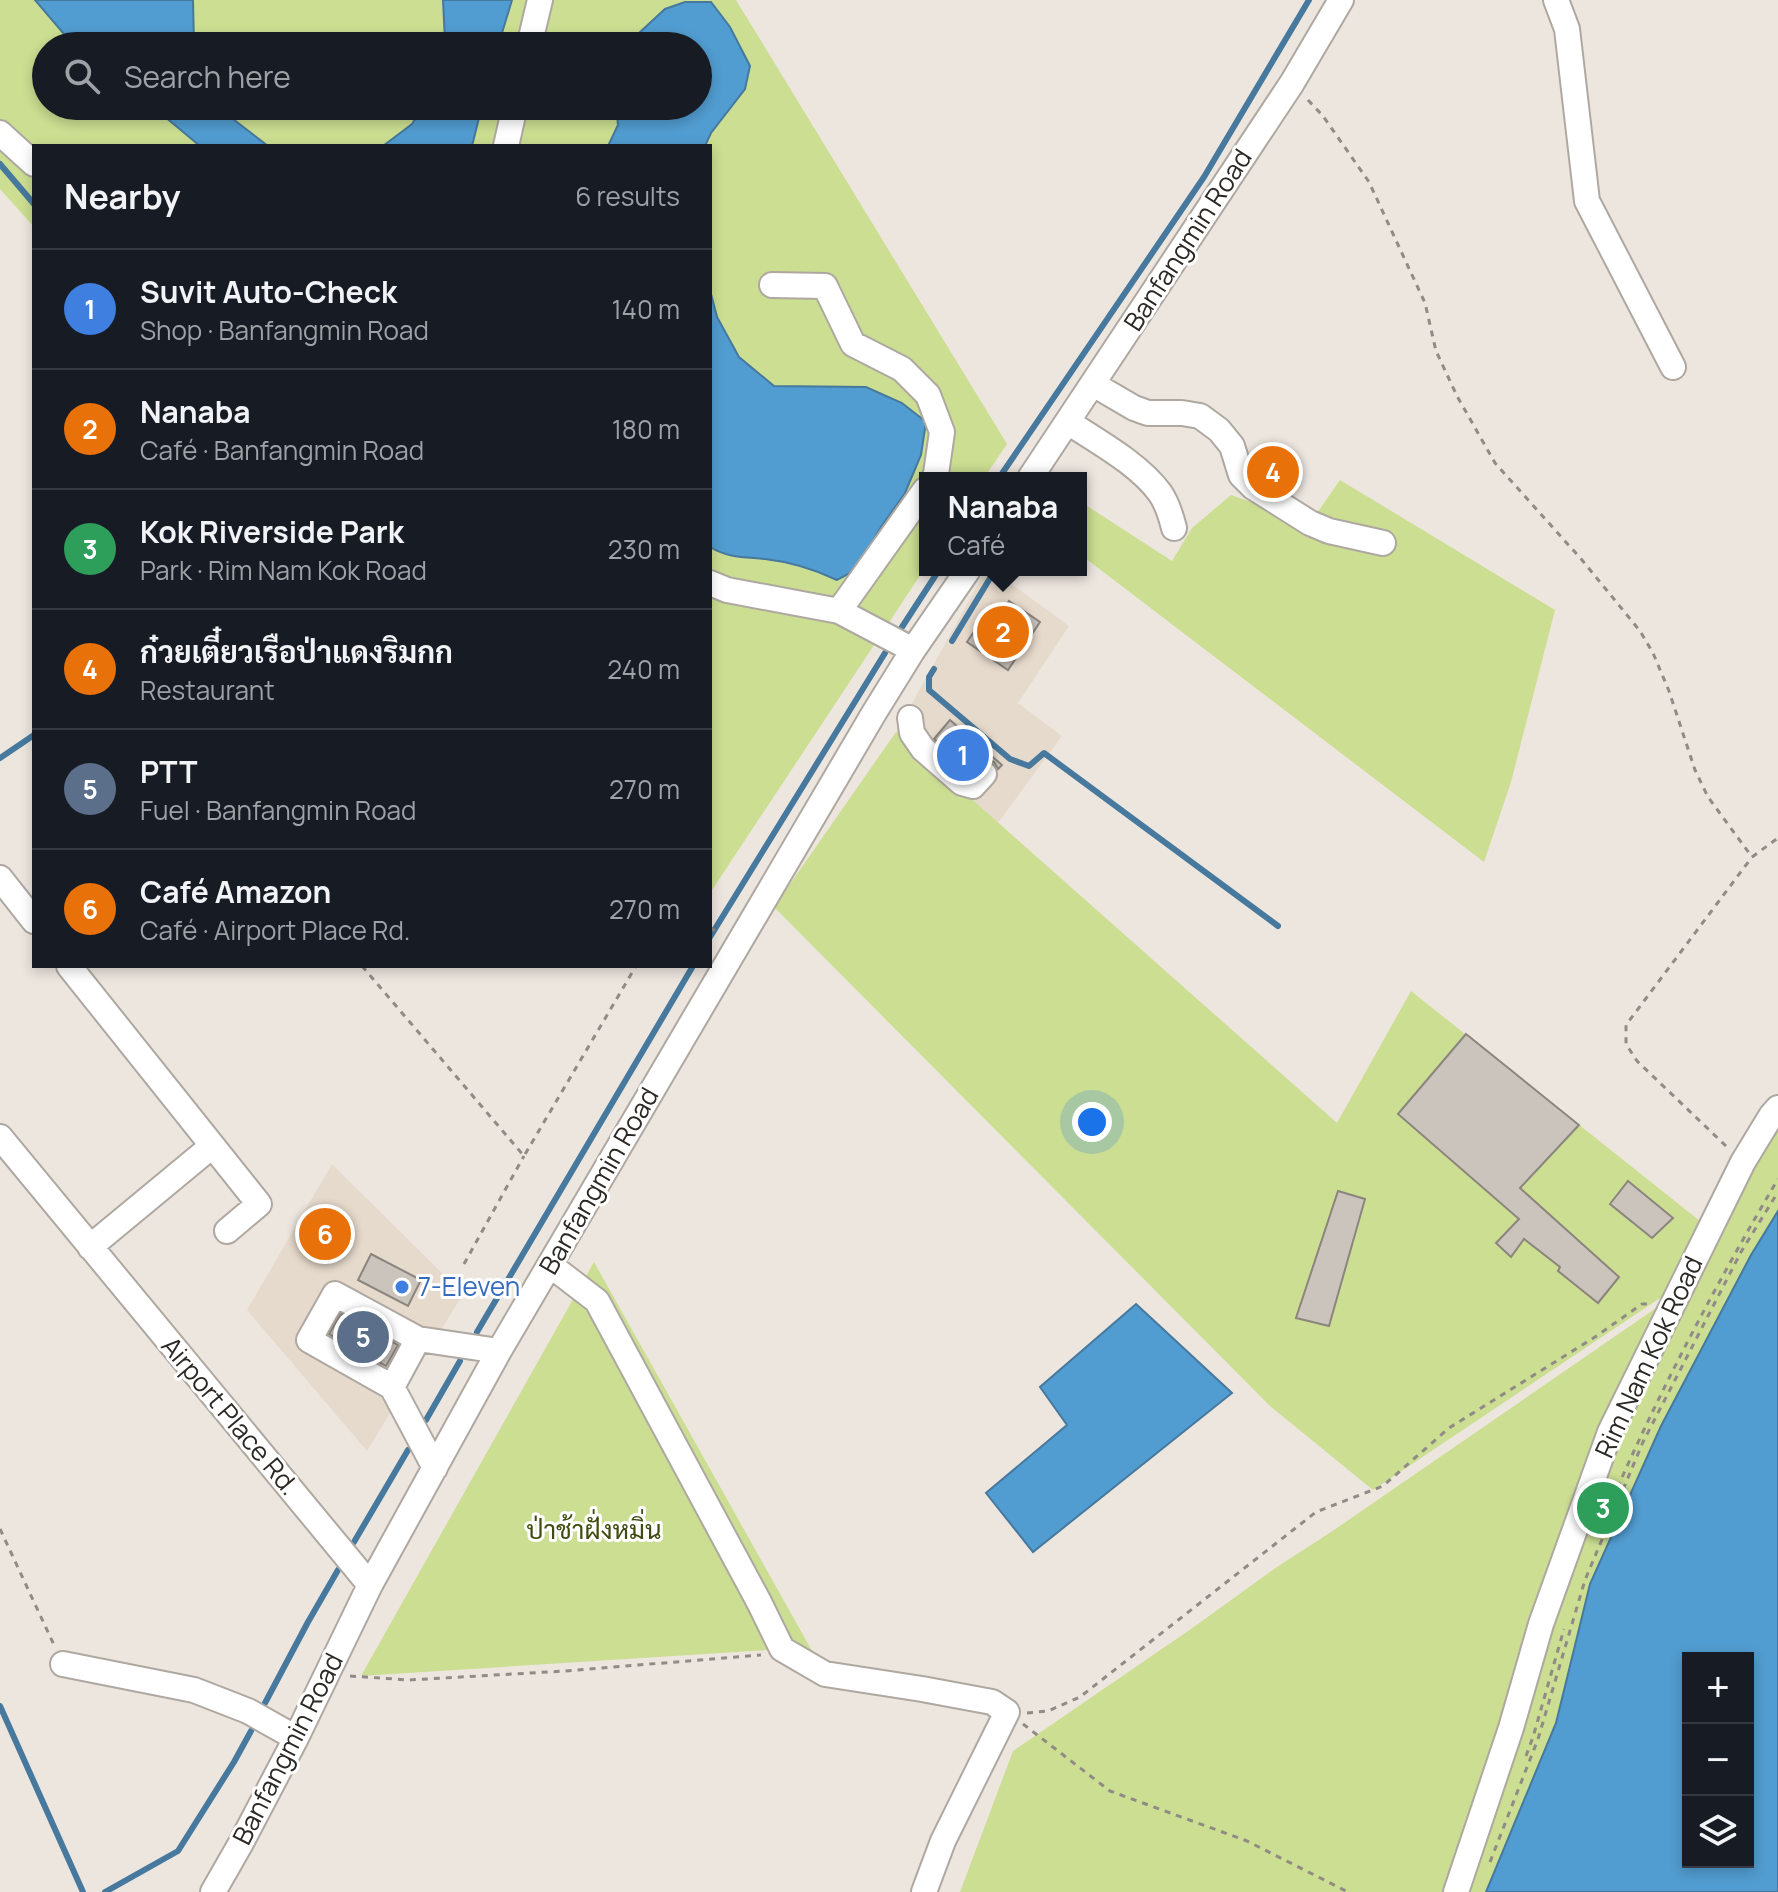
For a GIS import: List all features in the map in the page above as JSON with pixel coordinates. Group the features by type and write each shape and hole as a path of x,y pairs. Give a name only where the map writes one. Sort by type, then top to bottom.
{"street":[{"path":"532,32 540,0"},
{"name":"Banfangmin Road","path":"1034,472 1292,83 1341,0"},
{"path":"1556,0 1567,29 1587,201 1673,367"},
{"path":"506,144 512,120"},
{"path":"0,133 32,162"},
{"path":"772,285 825,286 853,344 902,369 928,395 942,432 936,472"},
{"path":"1093,384 1148,413 1200,416 1219,430 1232,446 1241,475 1253,487 1310,523 1329,531 1383,543"},
{"path":"1068,422 1149,480 1162,495 1174,528"},
{"path":"839,611 919,498"},
{"name":"Banfangmin Road","path":"213,1892 296,1738 370,1585 499,1351 885,696 964,576"},
{"path":"712,584 727,590 839,611 913,650"},
{"path":"885,696 934,738"},
{"path":"910,718 912,733 923,749 962,783 973,786 984,774"},
{"path":"0,878 32,918"},
{"path":"71,968 259,1204 227,1231"},
{"name":"Rim Nam Kok Road","path":"1456,1892 1511,1728 1541,1624 1605,1445 1743,1162 1778,1108"},
{"name":"Airport Place Rd.","path":"0,1137 370,1585"},
{"path":"90,1247 212,1146"},
{"path":"550,1265 597,1301 782,1649 825,1674 992,1702 1007,1712 947,1833 924,1892"},
{"path":"435,1468 392,1387 309,1340 335,1294 418,1339 499,1351"},
{"path":"392,1387 418,1339"},
{"path":"63,1664 194,1690 248,1711 296,1738"}],"path":[{"path":"1292,83 1323,116 1369,182 1425,303 1436,351 1495,463 1582,560 1640,631 1669,691 1695,770 1708,797 1752,857"},
{"path":"1743,1162 1637,1061 1626,1044 1626,1025 1752,857 1778,838"},
{"path":"712,928 722,936"},
{"path":"364,968 524,1156 526,1152"},
{"path":"464,1264 635,968"},
{"path":"1602,1522 1638,1439 1737,1248 1778,1179"},
{"path":"1566,1621 1533,1737 1487,1864 1538,1739 1585,1580 1643,1442 1741,1252 1778,1192"},
{"path":"1007,1712 1048,1711 1080,1697 1316,1512 1383,1486 1449,1428 1642,1304 1673,1304"},
{"path":"0,1529 63,1664"},
{"path":"326,1674 409,1680 756,1657 782,1649"},
{"path":"1007,1712 1110,1791 1247,1841 1348,1892"}],"shaded area":[{"path":"983,576 1001,576 1069,626 1018,703 1062,736 998,823 896,732"},
{"path":"332,1164 463,1294 367,1451 247,1310"}],"green space":[{"path":"0,0 736,0 1007,444 988,472 919,472 920,576 712,890 712,144 32,144 32,225 0,189"},
{"path":"1340,480 1555,610 1511,782 1484,862 1087,560 1087,506 1172,561 1192,528 1231,495 1310,523"},
{"path":"896,732 1337,1123 1411,991 1710,1229 1778,1108 1778,1211 1751,1255 1661,1426 1590,1584 1556,1723 1486,1892 960,1892 1013,1751 1678,1293 1681,1284 1373,1490 1270,1406 774,907"},
{"name":"ป่าช้าฝั่งหมิ่น","path":"594,1262 825,1674 782,1649 361,1676"}],"water":[{"path":"35,0 193,0 194,32 62,32"},
{"path":"443,0 512,0 502,32 445,32"},
{"path":"685,2 711,2 730,27 750,66 745,89 706,144 609,144 617,120 712,120 712,32 640,32 665,9"},
{"path":"169,120 234,120 265,144 198,144"},
{"path":"414,120 478,120 472,144 386,144"},
{"path":"712,298 717,317 739,357 774,386 866,387 902,403 926,422 921,455 905,493 856,570 837,580 793,564 712,548"},
{"path":"1778,1211 1778,1892 1486,1892 1556,1723 1590,1584 1661,1426 1751,1255"},
{"path":"1136,1304 1232,1393 1033,1552 986,1493 1067,1425 1040,1387"}],"building":[{"path":"1009,601 1040,622 1008,670 967,642 992,605 1002,611"},
{"path":"950,720 1002,765 998,769 994,762 986,759 979,760 968,769 934,739"},
{"path":"1466,1034 1579,1125 1520,1188 1619,1277 1598,1303 1524,1239 1511,1257 1496,1243 1519,1219 1398,1114"},
{"path":"1628,1181 1673,1218 1652,1238 1610,1204"},
{"path":"1338,1191 1365,1199 1329,1326 1296,1318"},
{"path":"371,1254 421,1280 408,1306 358,1280"},
{"path":"341,1314 398,1345 386,1366 329,1334"}],"waterway":[{"path":"1003,472 1204,177 1309,0"},
{"path":"0,164 32,202"},
{"path":"902,627 935,576"},
{"path":"952,641 991,576"},
{"path":"712,934 885,653"},
{"path":"934,669 929,677 929,690 1010,759 1029,766 1044,753 1278,926"},
{"path":"0,758 32,736"},
{"path":"477,1332 692,968"},
{"path":"426,1420 460,1361"},
{"path":"354,1542 408,1450"},
{"path":"265,1703 338,1570"},
{"path":"0,1706 83,1892"},
{"path":"105,1892 178,1851 251,1731"}],"place":[{"name":"ก๋วยเตี๋ยวเรือป่าแดงริมกก","path":"1273,472"},
{"name":"Nanaba","path":"1003,632"},
{"name":"Suvit Auto-Check","path":"963,755"},
{"name":"Café Amazon","path":"325,1234"},
{"name":"7-Eleven","path":"402,1287"},
{"name":"PTT","path":"363,1337"},
{"name":"Kok Riverside Park","path":"1603,1508"}]}
